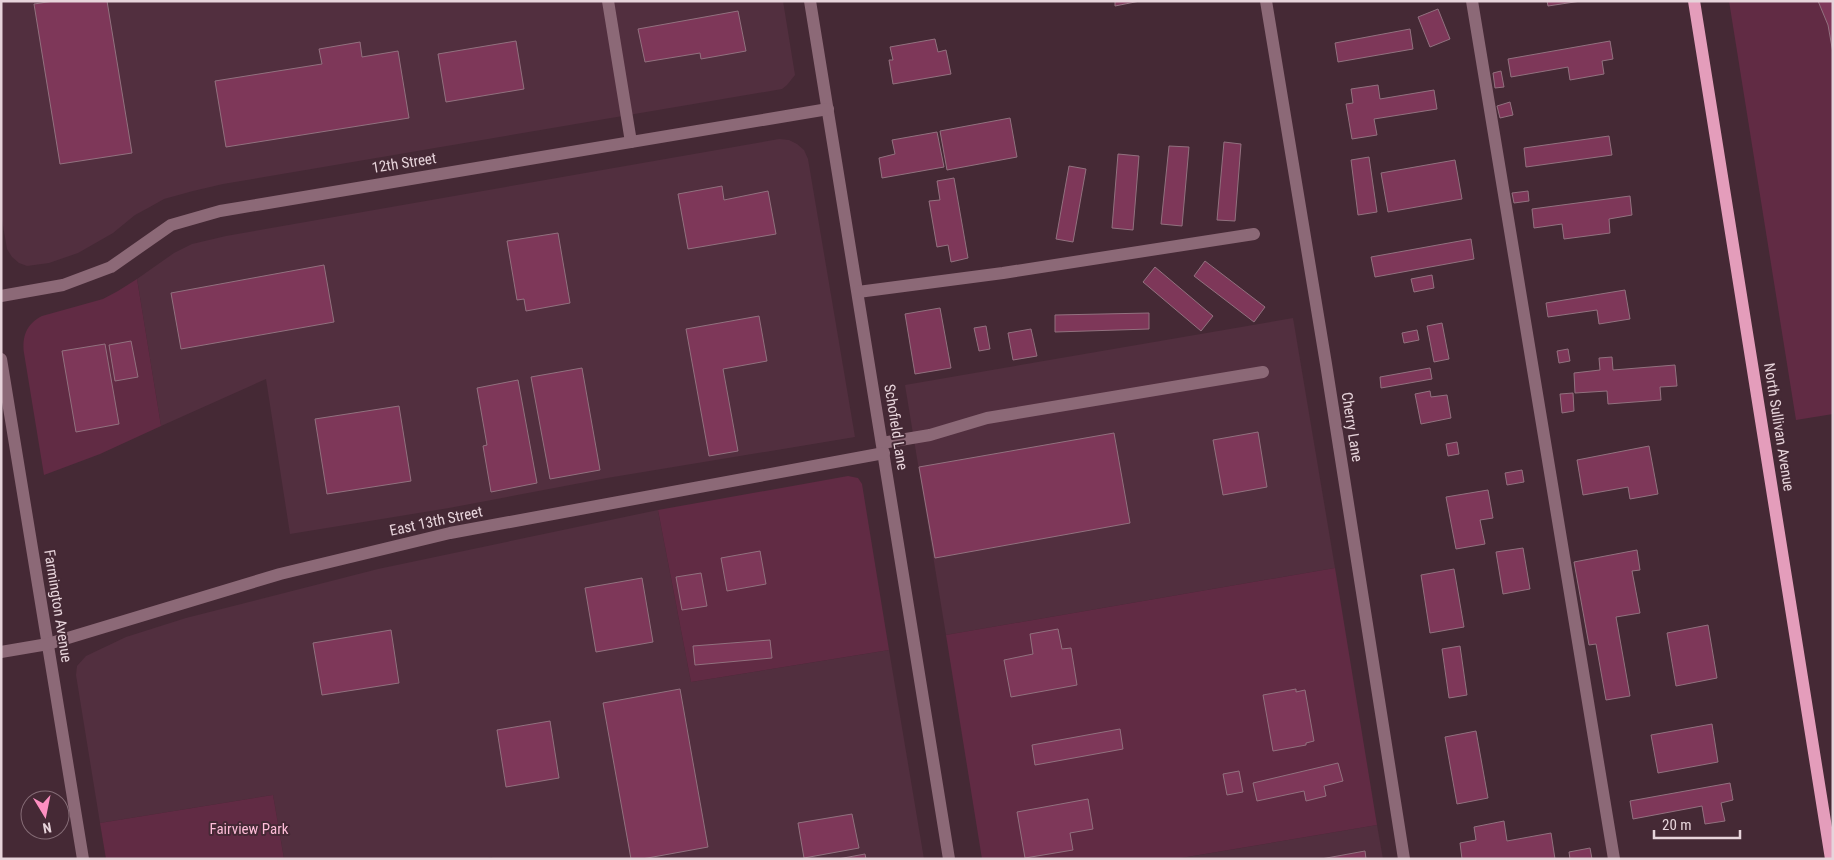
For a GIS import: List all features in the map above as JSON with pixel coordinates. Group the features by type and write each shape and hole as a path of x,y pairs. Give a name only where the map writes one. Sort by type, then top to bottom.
{"main road":[{"name":"North Sullivan Avenue","path":"1694,1 1831,859"}],"street":[{"path":"608,1 631,142"},
{"name":"Schofield Lane","path":"810,1 949,859"},
{"name":"Cherry Lane","path":"1266,1 1404,859"},
{"path":"1472,1 1614,859"},
{"name":"12th Street","path":"1,296 63,285 111,268 171,225 220,210 828,109"},
{"path":"858,292 1003,273 1254,234"},
{"name":"Farmington Avenue","path":"1,359 83,859"},
{"name":"East 13th Street","path":"1,652 48,644 280,574 450,533 883,448 987,418 1263,372"}],"shaded area":[{"path":"1,1 783,1 795,75 782,89 223,184 193,191 164,199 135,215 113,233 78,253 49,263 27,266 19,263 7,249 1,214"},
{"path":"779,139 789,140 797,144 804,150 808,159 855,437 607,478 449,508 290,534 266,379 161,426 137,279 174,253 192,244 226,236"},
{"path":"1293,318 1335,568 946,635 905,385"},
{"path":"658,510 691,682 889,650 924,859 493,859 492,857 483,859 284,859 273,795 100,823 76,675 77,666 86,656 126,637 186,618 378,569"},
{"path":"1377,825 1383,859 1175,859"}],"green space":[{"path":"1729,1 1833,1 1833,414 1796,420"},
{"path":"137,279 161,426 100,454 44,475 24,353 26,332 32,323 42,316 103,299"},
{"path":"848,476 858,478 862,484 889,650 691,682 658,510"},
{"path":"1335,568 1377,825 1175,859 982,859 946,635"},
{"name":"Fairview Park","path":"273,795 284,859 106,859 100,823"}],"building":[{"path":"54,1 107,1 132,153 60,164 34,4"},
{"path":"1115,1 1140,1 1115,6"},
{"path":"1547,1 1581,1 1548,6"},
{"path":"1818,1 1833,1 1833,53 1828,25"},
{"path":"1438,9 1450,39 1430,47 1418,17"},
{"path":"738,11 746,51 701,59 700,53 645,62 638,29"},
{"path":"1410,29 1413,49 1338,62 1335,43"},
{"path":"935,39 938,52 946,50 951,74 893,84 889,60 893,60 890,47"},
{"path":"516,41 524,89 446,102 438,54"},
{"path":"1610,41 1613,59 1602,61 1604,74 1570,80 1568,67 1511,77 1508,59"},
{"path":"360,42 362,57 398,51 409,118 226,147 215,81 322,64 319,49"},
{"path":"1501,71 1504,87 1495,88 1493,73"},
{"path":"1378,85 1380,99 1434,90 1437,109 1374,119 1377,135 1352,139 1346,104 1353,103 1351,89"},
{"path":"1510,102 1513,115 1500,118 1497,106"},
{"path":"1010,118 1017,157 947,170 940,131"},
{"path":"937,132 944,167 882,178 879,158 895,154 892,140"},
{"path":"1609,136 1612,155 1526,167 1524,148"},
{"path":"1224,142 1241,144 1235,221 1217,220"},
{"path":"1169,146 1189,147 1182,226 1161,224"},
{"path":"1118,154 1139,156 1133,230 1112,228"},
{"path":"1369,157 1377,212 1358,215 1351,160"},
{"path":"1455,160 1462,199 1388,212 1381,173"},
{"path":"1069,166 1086,169 1073,242 1056,239"},
{"path":"954,178 968,258 951,262 948,245 937,247 929,201 940,200 937,181"},
{"path":"722,186 724,200 768,191 776,234 688,249 678,194"},
{"path":"1528,191 1529,201 1514,203 1512,193"},
{"path":"1630,196 1632,215 1609,219 1610,233 1564,239 1562,224 1534,228 1532,209"},
{"path":"558,233 570,303 526,311 524,299 517,300 507,241"},
{"path":"1471,239 1474,259 1375,277 1371,257"},
{"path":"1205,261 1265,307 1254,322 1194,276"},
{"path":"324,265 334,322 181,349 171,293"},
{"path":"1155,267 1213,316 1201,331 1143,282"},
{"path":"1432,275 1434,288 1414,292 1411,279"},
{"path":"1625,290 1630,319 1599,324 1597,310 1548,317 1546,303"},
{"path":"940,308 951,368 915,374 905,314"},
{"path":"1149,313 1149,329 1055,332 1055,315"},
{"path":"759,316 767,361 723,369 738,451 709,456 686,329"},
{"path":"1442,323 1449,359 1434,362 1427,326"},
{"path":"986,326 990,349 979,351 974,328"},
{"path":"1031,329 1037,356 1013,360 1008,333"},
{"path":"1417,330 1419,340 1404,343 1402,333"},
{"path":"131,341 138,377 115,381 109,345"},
{"path":"105,344 119,424 76,432 62,351"},
{"path":"1568,349 1570,361 1559,363 1557,351"},
{"path":"1612,357 1613,370 1675,365 1677,386 1660,387 1661,400 1608,404 1607,391 1575,393 1574,373 1600,370 1599,358"},
{"path":"582,368 600,470 550,479 531,377"},
{"path":"1430,368 1432,379 1381,388 1380,377"},
{"path":"518,380 537,483 491,492 483,446 487,445 477,388"},
{"path":"1430,391 1431,397 1447,395 1451,418 1421,424 1415,394"},
{"path":"1573,393 1574,411 1562,413 1560,394"},
{"path":"399,406 411,481 327,494 315,419"},
{"path":"1258,432 1267,487 1223,495 1213,440"},
{"path":"1114,433 1130,523 935,558 919,467"},
{"path":"1457,442 1459,454 1448,456 1446,444"},
{"path":"1649,446 1658,494 1630,499 1628,487 1583,495 1577,460"},
{"path":"1522,470 1524,482 1507,485 1505,473"},
{"path":"1488,490 1493,518 1480,520 1485,544 1456,549 1446,497"},
{"path":"1523,548 1530,589 1503,594 1496,552"},
{"path":"1637,550 1640,570 1632,571 1640,613 1616,617 1630,696 1606,700 1596,644 1589,645 1574,562"},
{"path":"760,551 766,584 727,591 721,558"},
{"path":"1454,569 1464,627 1430,633 1421,575"},
{"path":"701,573 707,606 682,610 676,577"},
{"path":"642,578 653,642 596,652 585,588"},
{"path":"1708,625 1717,678 1676,686 1667,633"},
{"path":"1058,629 1062,649 1071,648 1077,685 1011,697 1004,660 1033,654 1030,634"},
{"path":"391,630 399,683 322,695 313,643"},
{"path":"770,640 772,658 695,665 693,646"},
{"path":"1460,646 1467,695 1449,698 1442,649"},
{"path":"680,689 708,847 642,859 631,859 603,703"},
{"path":"1296,689 1296,692 1305,690 1314,741 1306,743 1306,745 1273,751 1263,695"},
{"path":"550,721 559,778 506,787 497,730"},
{"path":"1712,724 1718,762 1658,773 1651,735"},
{"path":"1120,729 1123,749 1035,765 1032,745"},
{"path":"1476,731 1488,798 1457,804 1445,737"},
{"path":"1338,763 1343,781 1324,786 1326,796 1306,801 1304,791 1257,801 1253,783"},
{"path":"1239,771 1243,792 1227,795 1223,774"},
{"path":"1730,783 1733,800 1721,803 1725,821 1705,824 1702,806 1633,819 1630,801"},
{"path":"1088,799 1093,829 1070,833 1073,850 1025,858 1017,812"},
{"path":"852,814 859,848 804,858 798,823"},
{"path":"1504,821 1507,841 1551,833 1555,859 1462,859 1460,843 1476,840 1474,827"},
{"path":"1590,848 1592,859 1570,859 1569,852"},
{"path":"1365,851 1366,859 1321,859"},
{"path":"865,854 866,859 838,859"}]}
